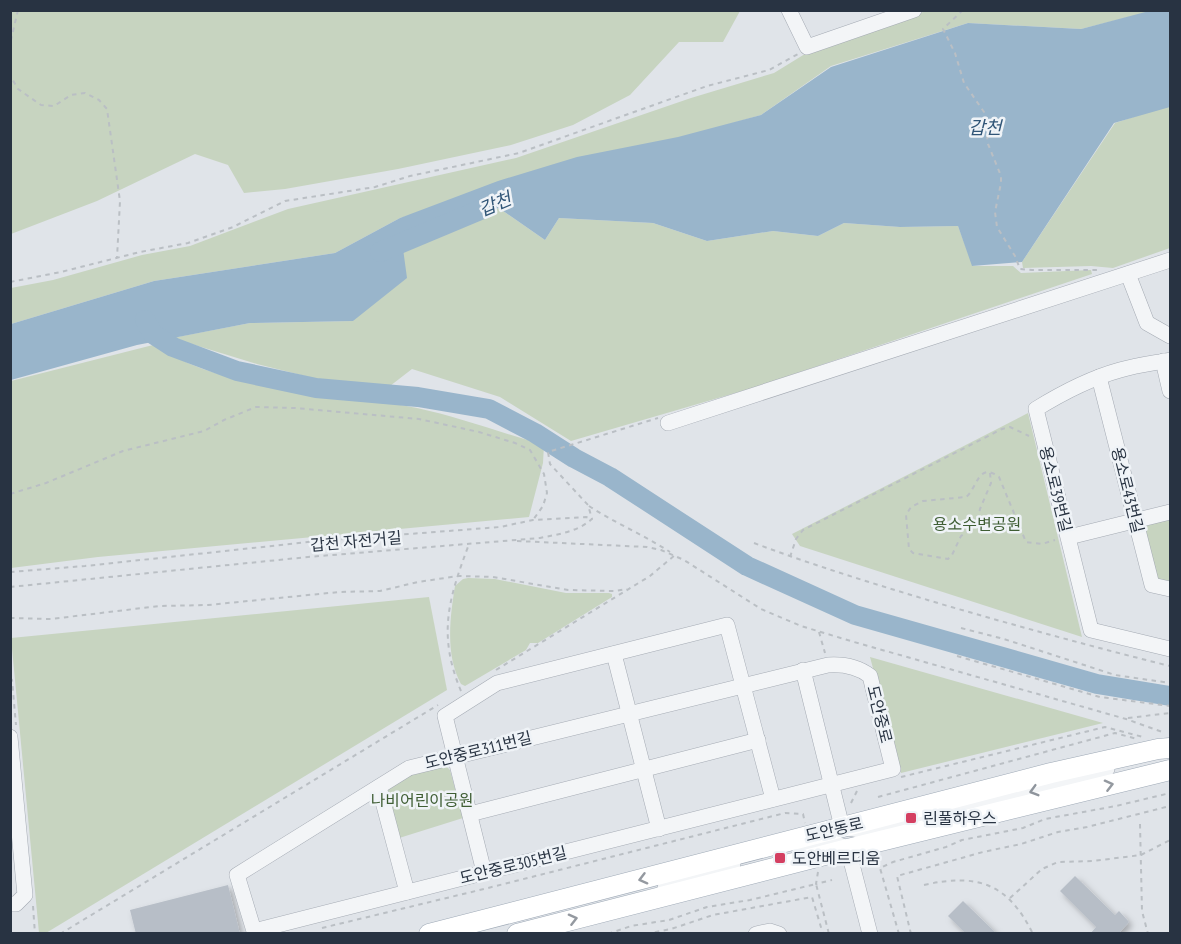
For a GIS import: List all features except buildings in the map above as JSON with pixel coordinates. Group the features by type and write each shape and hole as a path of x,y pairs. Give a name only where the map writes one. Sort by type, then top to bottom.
{"main road":[{"name":"도안동로","path":"429,933 1051,773 1158,749 1170,749"},
{"name":"도안동로","path":"517,933 1170,770"},
{"path":"842,827 848,849"}],"street":[{"path":"789,10 807,47 914,10"},
{"path":"668,423 1170,260"},
{"path":"1128,274 1146,323 1170,336"},
{"path":"1167,360 1170,391"},
{"name":"용소로39번길","path":"1167,360 1122,369 1100,377 1054,397 1036,409 1064,538 1091,630 1170,649"},
{"name":"용소로43번길","path":"1100,377 1152,585 1170,589"},
{"path":"1064,538 1170,512"},
{"path":"484,872 445,716 497,683 727,625 773,799"},
{"path":"614,654 659,829"},
{"name":"도안중로","path":"803,670 842,664 862,669 870,676 893,769 832,784"},
{"path":"803,670 842,827"},
{"name":"도안중로311번길","path":"254,932 237,875 409,768 803,670"},
{"path":"10,737 13,791 25,895 16,904 10,904"},
{"path":"470,814 758,740"},
{"name":"도안중로305번길","path":"254,932 832,784"},
{"path":"379,787 407,892"},
{"path":"848,849 870,933"},
{"path":"756,933 770,931 779,933"}],"path":[{"path":"18,10 11,40 11,77 18,89 41,105 54,106 71,95 85,93 99,100 107,109 120,201 117,258"},
{"path":"963,10 943,29 955,53 964,83 984,111 988,144 1000,177 996,219 1000,231 1015,256 1018,267 1032,270 1101,270"},
{"path":"10,282 188,243 233,227 285,201 375,187 410,176 519,153 707,86 769,70 792,59 807,47"},
{"path":"10,494 46,483 123,452 204,431 256,407 295,408 419,419 479,432 530,450 544,474 547,492 543,506 533,520"},
{"path":"790,557 796,539 803,530 1002,429 1010,427 1031,437"},
{"path":"573,444 548,452 550,464 588,505 609,519 640,533 703,570 731,591 761,609 819,631 1126,719 1170,735"},
{"path":"990,474 991,483 980,508 977,525 961,536 948,559 913,553 909,549 906,515 912,507 922,501 966,497 970,494 977,478 983,474 990,474 999,477 1026,542 1042,544 1064,538"},
{"path":"588,505 592,519"},
{"path":"10,572 318,541 500,527 533,520 586,517 592,519"},
{"name":"갑천 자전거길","path":"10,587 308,557 540,538 582,527 592,519"},
{"path":"509,541 648,547 675,555"},
{"path":"754,543 872,583 1079,644 1170,666"},
{"path":"461,691 455,677 447,626 450,599 469,544"},
{"path":"491,673 650,576 675,555"},
{"path":"10,618 51,619 159,606 208,605 339,592 380,591 458,576 493,577 568,590 614,591 630,588"},
{"path":"961,628 1004,639 1115,675 1170,683"},
{"path":"819,631 828,665"},
{"path":"957,656 1100,697 1170,706"},
{"path":"60,933 441,703"},
{"path":"1126,719 1170,713"},
{"path":"891,780 1105,727 1152,739"},
{"path":"878,797 1115,733 1142,740"},
{"path":"851,803 858,788"},
{"path":"899,933 880,868 962,840 1023,828 1045,819 1170,793"},
{"path":"911,933 897,876 1021,844 1058,832 1170,806"},
{"path":"321,928 785,813 803,814 806,826"},
{"path":"1140,824 1142,911 1148,933"},
{"path":"1010,898 1042,869 1058,862 1093,861 1141,855 1170,840"},
{"path":"818,872 816,884 829,933"},
{"path":"924,885 949,879 994,886 1010,898 1024,915 1033,933"},
{"path":"608,933 631,926 669,920 706,907 750,900 832,880"},
{"path":"646,933 671,929 713,915 812,897 823,933"},
{"path":"32,903 35,933"}],"green space":[{"path":"11,10 740,11 723,42 679,42 630,95 573,125 511,145 398,169 285,189 244,193 228,165 195,154 97,201 11,234"},
{"path":"926,11 1153,11 1081,29 968,23 831,66 761,115 400,218 335,253 154,281 11,324 11,288 53,280 142,255 190,246 288,209 516,158 691,98 774,73 813,49"},
{"path":"1170,107 1170,248 1113,268 1091,266 1023,268 1022,262 1115,123"},
{"path":"499,208 545,240 559,218 653,223 707,241 773,231 818,236 844,223 900,227 958,226 973,266 1013,266 1021,273 1091,270 1092,274 749,389 571,441 500,397 412,369 390,386 341,385 257,364 172,338 250,323 353,321 401,235"},
{"path":"153,345 183,361 248,382 417,408 465,420 544,445 543,463 529,517 98,557 11,568 11,381"},
{"name":"용소수변공원","path":"1028,413 1082,637 800,546 792,534"},
{"path":"1170,519 1170,582 1155,579 1144,525"},
{"path":"468,578 495,579 566,593 609,593 612,597 538,643 530,643 526,650 465,686 461,684 456,673 450,636 455,586"},
{"path":"429,597 447,690 46,933 39,933 11,638"},
{"path":"870,657 1103,723 901,773"},
{"name":"나비어린이공원","path":"444,764 450,770 463,818 396,839 385,793 395,781 410,773"}],"water":[{"name":"갑천","path":"1153,10 1170,11 1170,107 1114,123 1022,262 972,266 958,226 900,227 844,223 818,236 773,231 707,241 653,223 559,218 545,240 499,208 401,234 407,278 353,321 250,323 137,345 11,380 11,324 154,281 335,253 400,218 498,181 577,157 678,137 761,115 831,67 968,23 1081,29"}],"waterway":[{"name":"갑천","path":"380,252 485,208"},
{"path":"145,320 153,334 173,347 237,371 316,388 418,397 489,409 610,477 747,566 855,615 1097,684 1170,696"}],"place":[{"name":"린풀하우스","path":"911,818"},
{"name":"도안베르디움","path":"780,858"}]}
